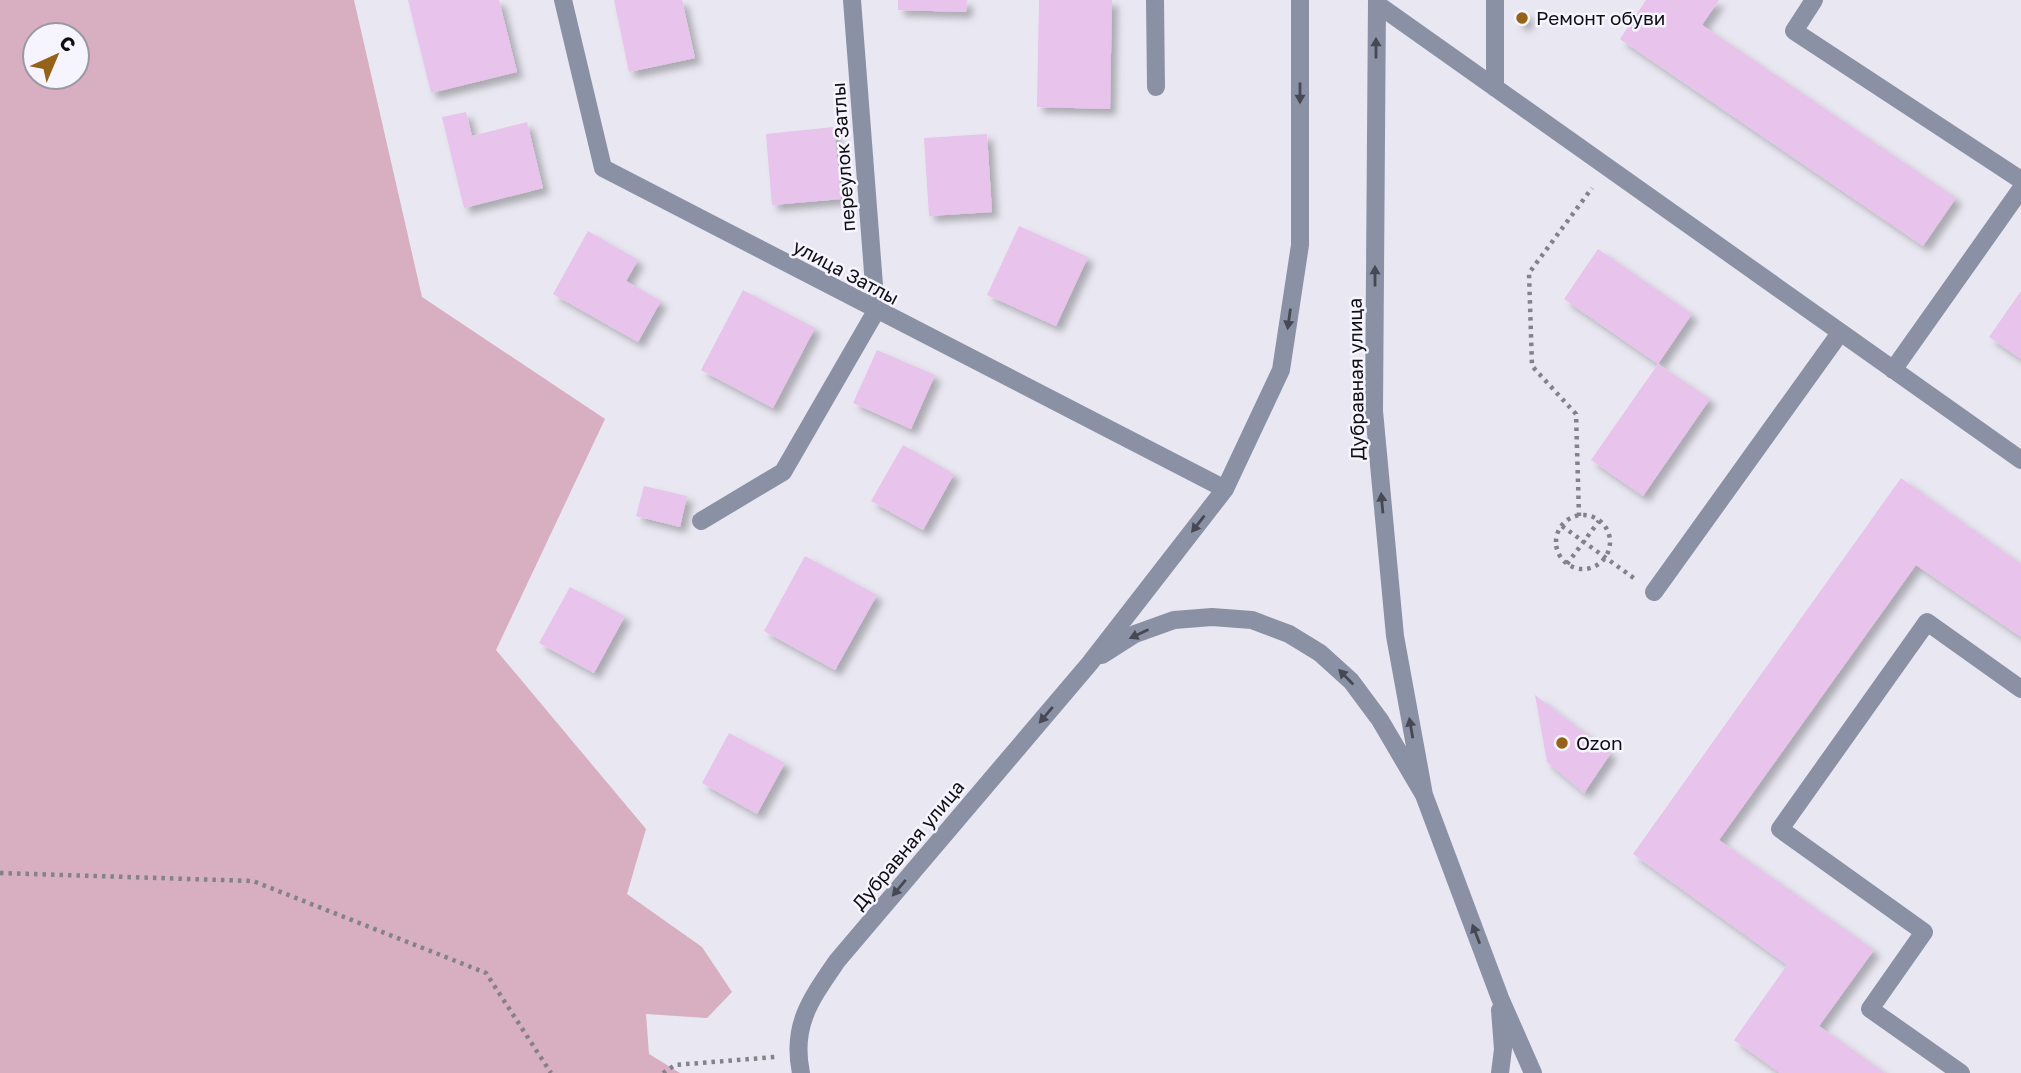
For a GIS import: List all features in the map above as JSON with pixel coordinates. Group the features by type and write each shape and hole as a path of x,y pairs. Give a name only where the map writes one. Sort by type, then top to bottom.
{"street":[{"name":"улица Затлы","path":"563,0 603,168 1225,489"},
{"name":"переулок Затлы","path":"852,0 876,311"},
{"path":"1154,0 1156,87"},
{"name":"Дубравная улица","path":"801,1073 797,1055 799,1028 812,998 837,961 1090,663 1225,489 1281,370 1300,245 1300,0"},
{"path":"1495,0 1495,88"},
{"path":"1814,0 1794,30 2021,180"},
{"path":"1377,2 2021,460"},
{"name":"Дубравная улица","path":"1377,2 1374,411 1395,636 1424,795"},
{"path":"1893,370 2021,188"},
{"path":"701,521 783,472 876,311"},
{"path":"1654,592 1840,332"},
{"name":"Дубравная улица","path":"1090,663 1135,634 1174,620 1212,617 1252,621 1289,634 1320,653 1351,681 1380,720 1424,795 1500,998 1532,1073"},
{"path":"1961,1073 1870,1009 1924,932 1780,829 1927,622 2021,689"},
{"name":"Дубравная улица","path":"1500,998 1503,1049 1500,1073"}],"path":[{"path":"1580,516 1576,414 1532,366 1529,273 1606,167"},
{"path":"1580,516 1599,521 1609,539 1604,558 1587,569 1567,564 1557,546 1562,526 1580,516"},
{"path":"1567,564 1599,521"},
{"path":"1562,526 1654,592"},
{"path":"0,873 253,881 486,973 551,1073"},
{"path":"663,1073 675,1065 797,1055"}],"shaded area":[{"path":"0,0 354,0 422,297 605,419 496,650 646,829 627,894 702,947 732,992 707,1018 646,1014 649,1054 680,1073 0,1073"}],"building":[{"path":"408,0 499,0 517,72 431,93"},
{"path":"614,0 682,0 695,58 629,72"},
{"path":"898,0 967,0 966,12 898,10"},
{"path":"1039,0 1112,0 1110,109 1037,107"},
{"path":"1646,0 1719,0 1702,25 1956,198 1923,246 1620,39"},
{"name":"Ремонт обуви","path":"1517,12 1527,12 1527,24 1517,24"},
{"path":"466,112 472,136 527,122 543,188 464,208 442,117"},
{"path":"834,127 841,199 772,205 766,134"},
{"path":"987,134 992,212 929,216 924,138"},
{"path":"1019,226 1088,257 1056,326 987,295"},
{"path":"588,231 638,260 626,281 661,301 638,342 553,294"},
{"path":"1598,249 1692,314 1658,364 1564,299"},
{"path":"743,290 815,328 773,408 701,370"},
{"path":"2021,291 2021,359 1989,337"},
{"path":"877,350 935,375 911,429 853,403"},
{"path":"1658,364 1710,399 1643,496 1591,460"},
{"path":"903,445 954,474 923,530 871,501"},
{"path":"1901,478 2021,564 2021,637 1916,565 1719,840 1874,950 1819,1026 1885,1073 1780,1073 1734,1040 1787,965 1633,854"},
{"path":"644,486 687,496 680,527 636,516"},
{"path":"805,556 877,595 835,670 764,631"},
{"path":"570,587 625,616 594,673 539,643"},
{"path":"1535,695 1611,753 1584,793 1547,762"},
{"path":"729,733 785,763 757,814 702,783"}],"place":[{"name":"Ремонт обуви","path":"1522,18"},
{"name":"Ozon","path":"1562,743"}]}
